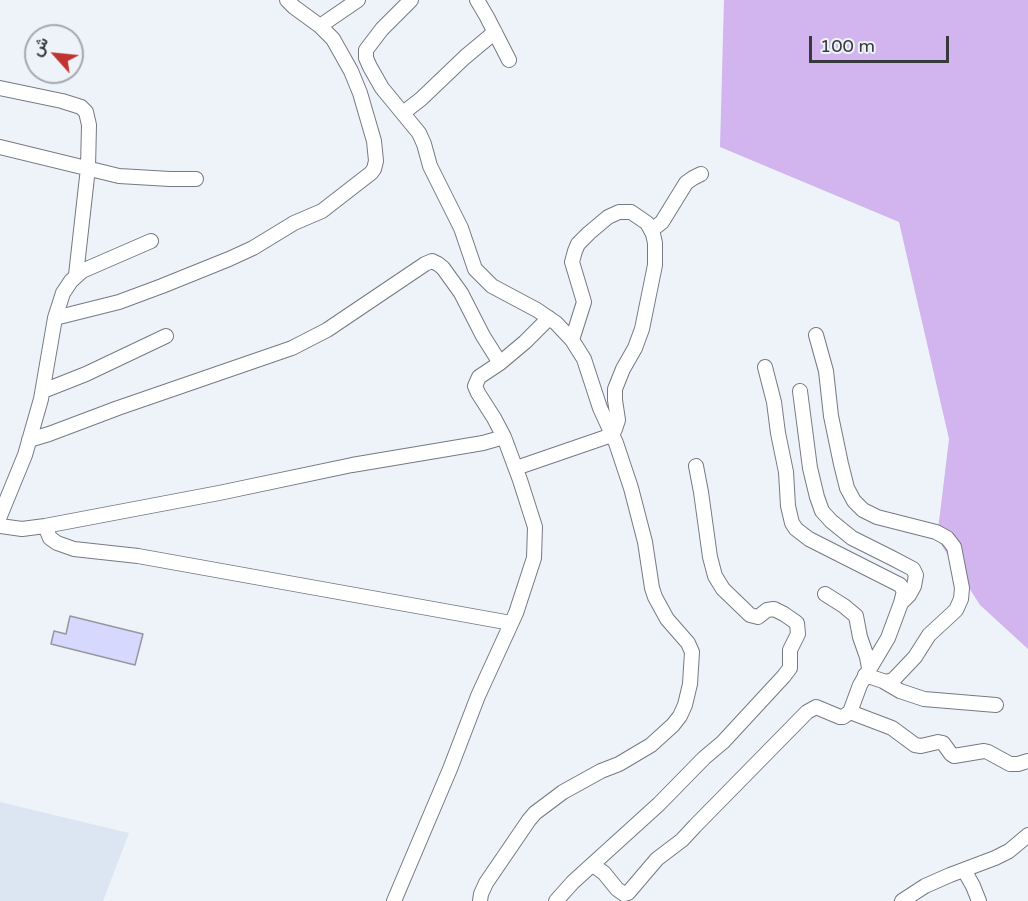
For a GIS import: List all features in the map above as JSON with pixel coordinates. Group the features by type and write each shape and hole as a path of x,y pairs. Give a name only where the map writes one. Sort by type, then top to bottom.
{"street":[{"path":"55,318 119,302 253,248 294,223 322,211 371,173 375,165 374,141 351,70 333,39 321,26 287,0"},
{"path":"321,26 358,0"},
{"path":"411,0 382,29 365,53 366,58 374,76 419,133 430,166 461,228 475,269 492,286 549,318 579,350 612,435 638,512 655,597 667,619 692,652 690,684 685,705 673,725 651,745 563,792 535,813 486,883 480,901"},
{"path":"477,0 509,60"},
{"path":"403,113 495,32"},
{"path":"0,88 76,105 85,110 88,115 88,168 76,275"},
{"path":"0,147 119,176 196,179"},
{"path":"650,228 662,222 686,183 701,174"},
{"path":"516,468 612,435 618,420 615,389 639,340 655,265 653,234 642,218 631,212 619,212 608,217 578,244 574,251 572,262 584,302 572,340"},
{"path":"0,516 16,478 43,391 55,318 63,293 76,275 89,267 151,241"},
{"path":"29,440 292,348 327,330 432,261 443,268 461,293 500,363"},
{"path":"393,901 450,769 478,696 511,623 534,558 535,527 516,468 504,437 475,386 479,378 525,342 549,318"},
{"path":"816,335 826,371 831,416 841,464 847,488 854,501 863,510 877,517 936,532 952,543 956,553 962,594 959,605 951,616 929,635 915,657 893,680 883,681"},
{"path":"43,391 104,366 166,336"},
{"path":"593,865 604,873 617,889 624,894 628,893 657,859 695,826 807,712 816,707 843,717 850,712 867,671 888,638 901,603 903,591 900,585 809,538 796,529 792,523 774,402 765,367"},
{"path":"800,391 810,468 822,511 852,538 909,567 914,572 916,580 914,586 901,603"},
{"path":"0,526 22,529 45,526 352,465 483,443 504,437"},
{"path":"556,901 573,882 723,742 790,668 790,650 798,634 797,623 774,609 769,609 758,617 750,615 723,589 715,576 696,466"},
{"path":"786,472 810,468"},
{"path":"45,526 50,538 74,549 138,556 511,623"},
{"path":"825,594 856,616 867,657 867,671"},
{"path":"867,671 900,691 924,699 996,705"},
{"path":"850,712 892,728 915,745 942,743 954,756 984,751 1010,764 1028,761"},
{"path":"902,901 950,874 1009,851 1028,835"},
{"path":"964,870 979,901"}],"shaded area":[{"path":"724,0 1028,0 1028,649 980,605 937,538 949,439 899,222 720,147"},
{"path":"0,802 129,833 103,901 0,901"}],"building":[{"path":"70,616 143,634 135,665 51,644 54,631 66,634"}]}
